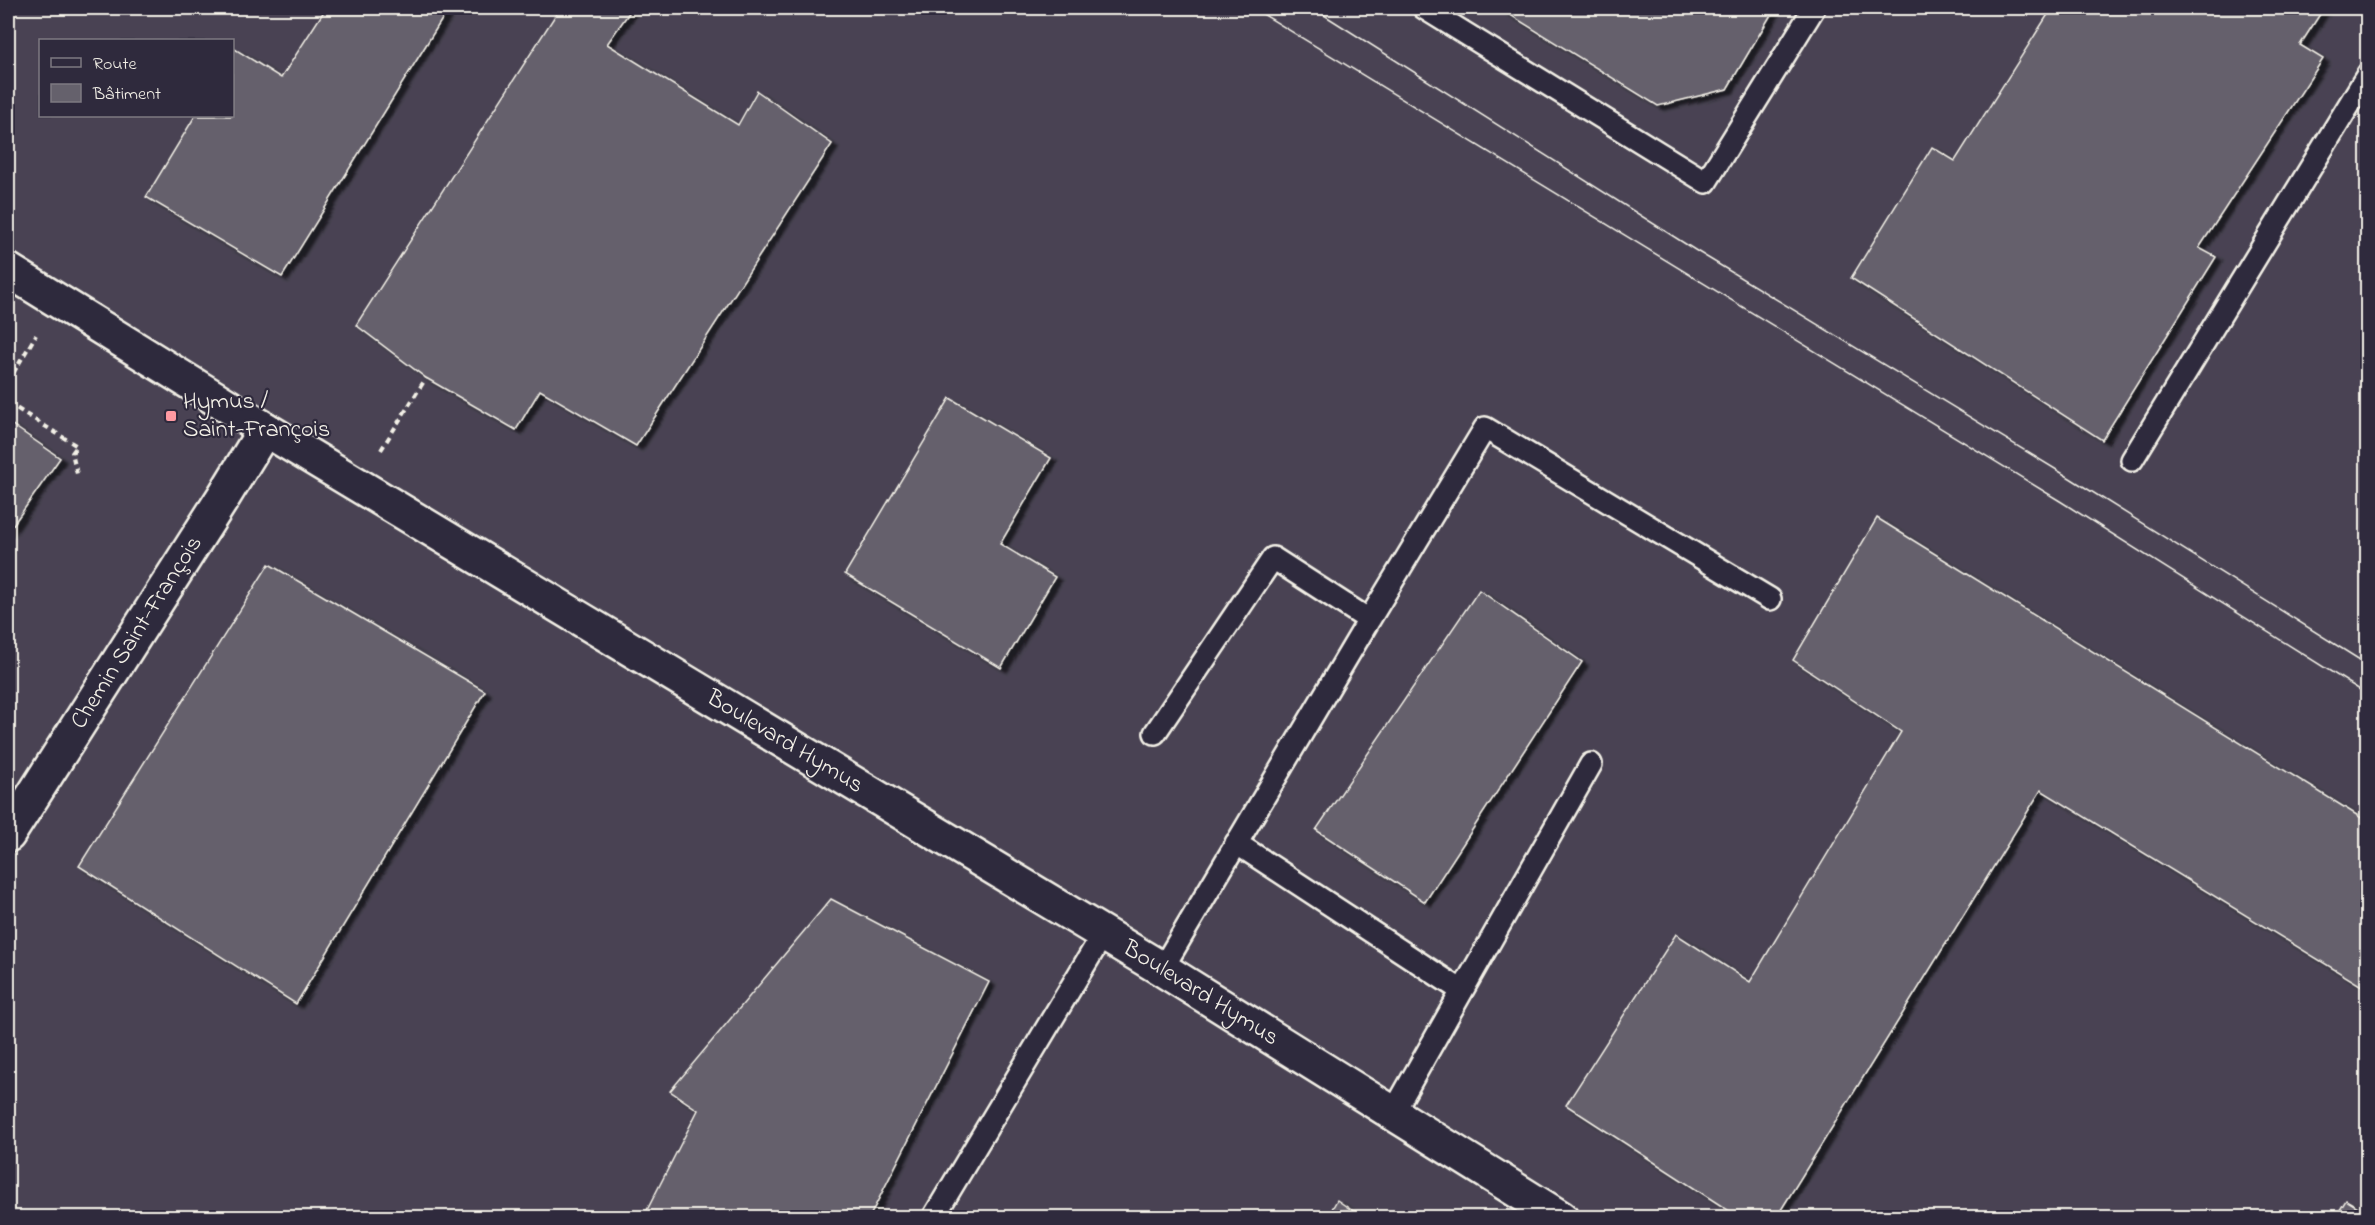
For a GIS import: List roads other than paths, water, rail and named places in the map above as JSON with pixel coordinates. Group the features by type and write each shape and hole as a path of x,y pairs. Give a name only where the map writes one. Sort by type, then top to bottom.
{"street":[{"name":"Boulevard Hymus","path":"8,270 265,429 1162,969 1561,1218"},
{"name":"Chemin Saint-François","path":"8,835 265,429"}],"lane":[{"path":"1424,8 1706,182 1814,8"},
{"path":"2132,460 2367,74"},
{"path":"1162,969 1485,428 1770,599"},
{"path":"1155,733 1273,558 1369,620"},
{"path":"1393,1113 1591,764"},
{"path":"1236,843 1462,991"},
{"path":"933,1218 1103,934"}],"tram line":[{"path":"1253,8 2060,501 2368,695"},
{"path":"1313,8 1695,250 2070,478 2368,665"}],"place":[{"name":"Hymus / Saint-François","path":"171,416"}]}
